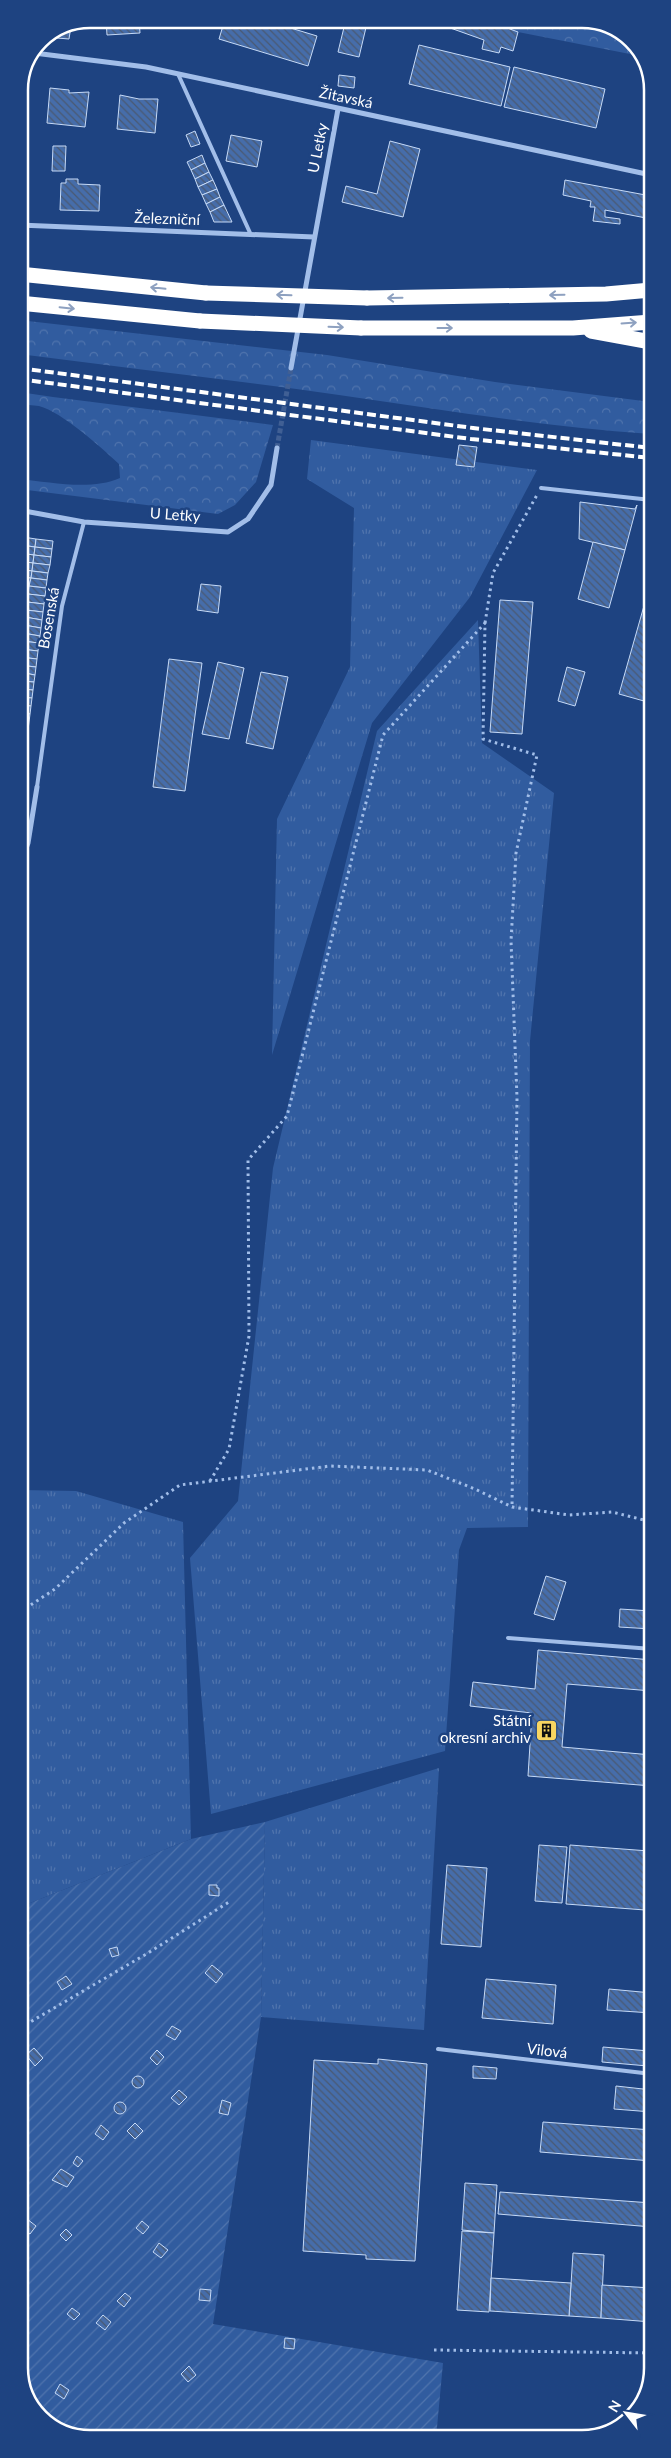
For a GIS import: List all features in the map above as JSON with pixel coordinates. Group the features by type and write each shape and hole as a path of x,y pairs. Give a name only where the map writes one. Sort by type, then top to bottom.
{"highway":[{"path":"27,275 206,292 368,298 606,294 644,291"},
{"path":"606,294 644,284"},
{"path":"27,304 200,322 362,328 573,328 644,323"},
{"path":"573,328 644,343"}],"street":[{"name":"Žitavská","path":"39,54 146,67 644,174"},
{"name":"U Letky","path":"291,368 338,109"},
{"name":"Železniční","path":"27,225 314,237"},
{"name":"U Letky","path":"27,511 84,522 228,532 248,519 271,485 277,448"},
{"name":"Bosenská","path":"27,846 37,787"}],"lane":[{"path":"178,74 251,235"},
{"path":"541,488 644,499"},
{"name":"Bosenská","path":"37,787 62,606 84,522"},
{"path":"508,1638 644,1648"},
{"name":"Vilová","path":"438,2049 644,2073"}],"path":[{"path":"512,1507 517,1098 511,941 516,853 537,755 483,739 485,622 493,573 541,488"},
{"path":"210,1481 229,1449 249,1336 248,1160 287,1116 383,735 485,622"},
{"path":"27,1608 55,1590 124,1523 180,1485 330,1466 427,1470 476,1489 512,1507 569,1515 612,1512 644,1520"},
{"path":"27,2024 148,1953 229,1902"},
{"path":"434,2350 644,2353"}],"green space":[{"path":"508,28 586,28 598,30 616,38 633,55 518,32"},
{"path":"27,321 327,355 495,382 644,401 644,433 534,423 27,355"},
{"path":"27,393 273,425 256,482 235,505 218,514 27,490 27,480 83,485 109,482 120,478 119,464 92,440 59,415 39,406 27,405"},
{"path":"311,440 537,470 470,597 372,723 272,1055 277,819 350,667 354,508 307,479"},
{"path":"478,620 482,743 554,793 530,1041 528,1527 467,1528 459,1550 445,1751 211,1814 190,1558 238,1501 273,1168 377,731"},
{"path":"27,1490 76,1491 183,1522 191,1839 27,1904"},
{"path":"439,1768 424,2030 261,2017 265,1822"},
{"path":"265,1822 261,2017 213,2324 443,2363 437,2430 85,2430 66,2426 48,2415 32,2392 27,2369 27,1904 191,1839"}],"building":[{"path":"107,28 140,28 140,33 107,35"},
{"path":"222,28 291,28 317,36 308,66 219,39"},
{"path":"344,28 366,28 359,57 338,52"},
{"path":"450,28 507,28 518,32 513,51 501,47 499,53 482,49 484,40"},
{"path":"70,31 69,39 55,38"},
{"path":"419,45 510,67 501,106 409,84"},
{"path":"514,67 605,89 596,128 504,107"},
{"path":"339,75 355,77 354,88 338,86"},
{"path":"50,88 69,90 69,93 89,92 85,127 47,123"},
{"path":"120,95 139,99 158,99 155,133 117,129"},
{"path":"195,131 200,144 191,147 186,135"},
{"path":"231,135 262,141 257,167 226,161"},
{"path":"390,141 420,149 403,217 342,202 346,186 377,194"},
{"path":"53,146 66,146 65,171 52,171"},
{"path":"202,155 205,163 191,170 187,162"},
{"path":"205,163 209,172 195,179 191,170"},
{"path":"209,172 213,180 198,187 195,179"},
{"path":"66,179 78,179 78,184 100,185 99,211 60,210 61,183 66,183"},
{"path":"213,180 217,189 202,195 198,187"},
{"path":"565,180 644,195 644,218 605,210 605,217 620,219 620,224 593,221 595,207 590,207 591,201 563,195"},
{"path":"217,189 220,197 206,204 202,195"},
{"path":"220,197 224,205 210,212 206,204"},
{"path":"224,205 232,222 214,222 210,212"},
{"path":"459,445 477,447 474,467 456,465"},
{"path":"580,502 635,509 637,505 625,550 579,539"},
{"path":"27,538 36,539 35,547 27,546"},
{"path":"36,539 53,541 52,549 35,547"},
{"path":"593,542 625,550 609,608 578,599"},
{"path":"27,546 35,547 34,555 27,554"},
{"path":"35,547 52,549 51,557 34,555"},
{"path":"27,554 34,555 33,563 27,562"},
{"path":"34,555 51,557 50,565 33,563"},
{"path":"27,562 33,563 32,571 27,570"},
{"path":"33,563 50,565 48,573 32,571"},
{"path":"27,570 32,571 31,578 27,578"},
{"path":"32,571 48,573 47,580 31,578"},
{"path":"27,578 31,578 29,586 27,586"},
{"path":"31,578 47,580 46,588 29,586"},
{"path":"201,584 221,586 218,613 197,610"},
{"path":"29,586 46,588 45,596 28,594"},
{"path":"28,594 45,596 44,604 27,602"},
{"path":"500,600 533,602 522,734 490,732"},
{"path":"27,602 44,604 43,612 27,610"},
{"path":"644,606 644,701 619,694"},
{"path":"27,610 43,612 42,620 27,617"},
{"path":"27,617 42,620 41,628 27,626"},
{"path":"27,626 41,628 40,636 27,634"},
{"path":"27,634 40,636 39,643 27,642"},
{"path":"27,642 39,643 38,651 27,650"},
{"path":"27,650 38,651 37,659 27,658"},
{"path":"27,658 37,659 36,667 27,666"},
{"path":"169,659 202,663 185,791 153,787"},
{"path":"218,662 244,668 229,739 202,734"},
{"path":"27,666 36,667 35,675 27,674"},
{"path":"567,667 585,672 575,706 558,701"},
{"path":"261,672 288,677 273,749 246,743"},
{"path":"27,674 35,675 34,682 27,682"},
{"path":"27,682 34,682 33,690 27,690"},
{"path":"27,690 33,690 32,698 27,698"},
{"path":"27,698 32,698 31,706 27,706"},
{"path":"27,706 31,706 30,714 27,713"},
{"path":"27,713 30,714 29,722 27,722"},
{"path":"546,1576 566,1582 554,1620 534,1614"},
{"path":"620,1609 644,1611 644,1629 619,1627"},
{"name":"Státní okresní archiv","path":"538,1650 644,1659 644,1690 567,1684 562,1747 644,1754 644,1785 528,1776 532,1713 470,1706 473,1682 535,1689"},
{"path":"539,1845 567,1847 562,1903 535,1901"},
{"path":"570,1845 644,1851 644,1910 566,1904"},
{"path":"447,1865 487,1868 481,1947 441,1944"},
{"path":"209,1885 217,1885 219,1896 209,1895"},
{"path":"117,1947 119,1955 112,1957 109,1949"},
{"path":"212,1965 223,1974 216,1983 205,1973"},
{"path":"66,1976 72,1984 62,1990 57,1982"},
{"path":"486,1979 556,1985 553,2024 482,2018"},
{"path":"609,1989 644,1992 644,2012 607,2010"},
{"path":"172,2026 181,2031 175,2040 166,2035"},
{"path":"603,2047 644,2051 644,2066 602,2062"},
{"path":"34,2048 43,2058 35,2066 27,2054"},
{"path":"157,2050 164,2057 157,2065 150,2058"},
{"path":"378,2059 427,2064 415,2261 366,2259 366,2255 303,2251 314,2060 378,2064"},
{"path":"473,2066 497,2068 496,2079 473,2078"},
{"path":"136,2076 140,2076 144,2082 140,2088 136,2088 132,2084 132,2080"},
{"path":"616,2086 644,2089 644,2111 614,2109"},
{"path":"179,2090 187,2097 179,2105 171,2098"},
{"path":"222,2100 231,2103 228,2115 219,2113"},
{"path":"120,2102 126,2108 120,2114 114,2108"},
{"path":"543,2122 644,2129 644,2160 540,2152"},
{"path":"135,2123 143,2131 135,2139 127,2131"},
{"path":"101,2125 109,2132 103,2140 95,2134"},
{"path":"77,2156 83,2161 78,2167 73,2163"},
{"path":"61,2169 74,2177 67,2187 52,2180"},
{"path":"465,2183 497,2185 494,2233 462,2230"},
{"path":"500,2192 644,2202 644,2226 498,2214"},
{"path":"27,2219 36,2226 30,2234 27,2232"},
{"path":"142,2221 149,2227 143,2234 136,2228"},
{"path":"66,2229 72,2235 66,2241 60,2235"},
{"path":"462,2231 494,2233 489,2312 457,2310"},
{"path":"159,2243 168,2250 161,2258 153,2252"},
{"path":"573,2253 604,2255 601,2318 569,2316"},
{"path":"491,2278 571,2283 569,2316 490,2311"},
{"path":"602,2285 644,2288 644,2321 601,2318"},
{"path":"200,2289 211,2290 210,2301 199,2300"},
{"path":"125,2293 131,2298 124,2307 117,2301"},
{"path":"72,2308 80,2314 74,2320 67,2314"},
{"path":"103,2315 111,2322 105,2330 96,2323"},
{"path":"285,2338 295,2339 294,2349 284,2348"},
{"path":"189,2366 196,2375 188,2382 181,2374"},
{"path":"60,2384 69,2390 64,2399 55,2393"}],"tunnel":[{"path":"277,448 291,368"}],"railway":[{"path":"27,369 473,428 644,447"},
{"path":"27,380 471,439 644,457"}],"place":[{"name":"Státní okresní archiv","path":"547,1730"}]}
